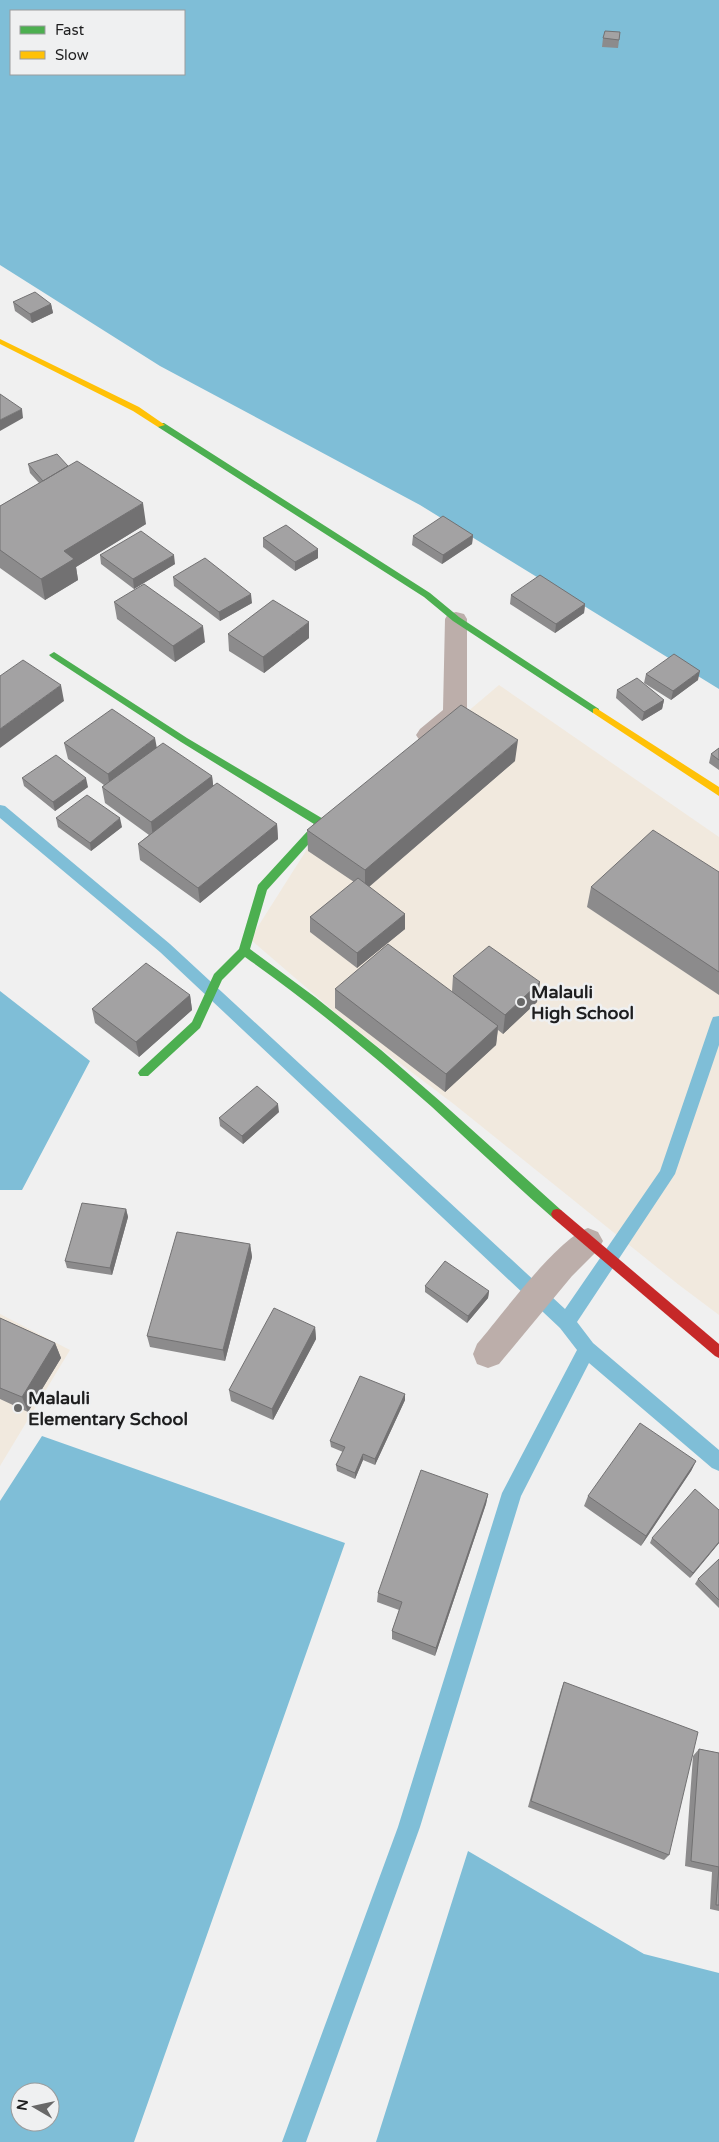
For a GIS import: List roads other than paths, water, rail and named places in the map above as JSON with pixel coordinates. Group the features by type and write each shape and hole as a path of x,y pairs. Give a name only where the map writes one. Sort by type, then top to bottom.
{"street":[{"path":"0,341 136,409 427,595 456,619 719,792"},
{"path":"410,750 455,713 456,619"},
{"path":"54,655 184,740 328,817 262,888 244,951 218,977 196,1025 144,1073"},
{"path":"244,951 293,985 420,1090 511,1175 719,1352"},
{"path":"488,1354 561,1267 594,1246"}],"water":[{"path":"0,0 719,0 719,689 420,505 160,366 0,265"},
{"path":"0,991 90,1061 22,1190 0,1190"},
{"path":"42,1436 345,1543 134,2142 0,2142 0,1501"},
{"path":"468,1851 644,1954 719,1973 719,2142 376,2142"}],"waterway":[{"path":"0,810 165,948 566,1322"},
{"path":"566,1322 667,1174 719,1022"},
{"path":"566,1322 587,1349"},
{"path":"294,2142 409,1827 512,1493 587,1349"},
{"path":"587,1349 719,1462"}],"place":[{"name":"Malauli High School","path":"521,1002"},
{"name":"Malauli Elementary School","path":"18,1408"}]}
